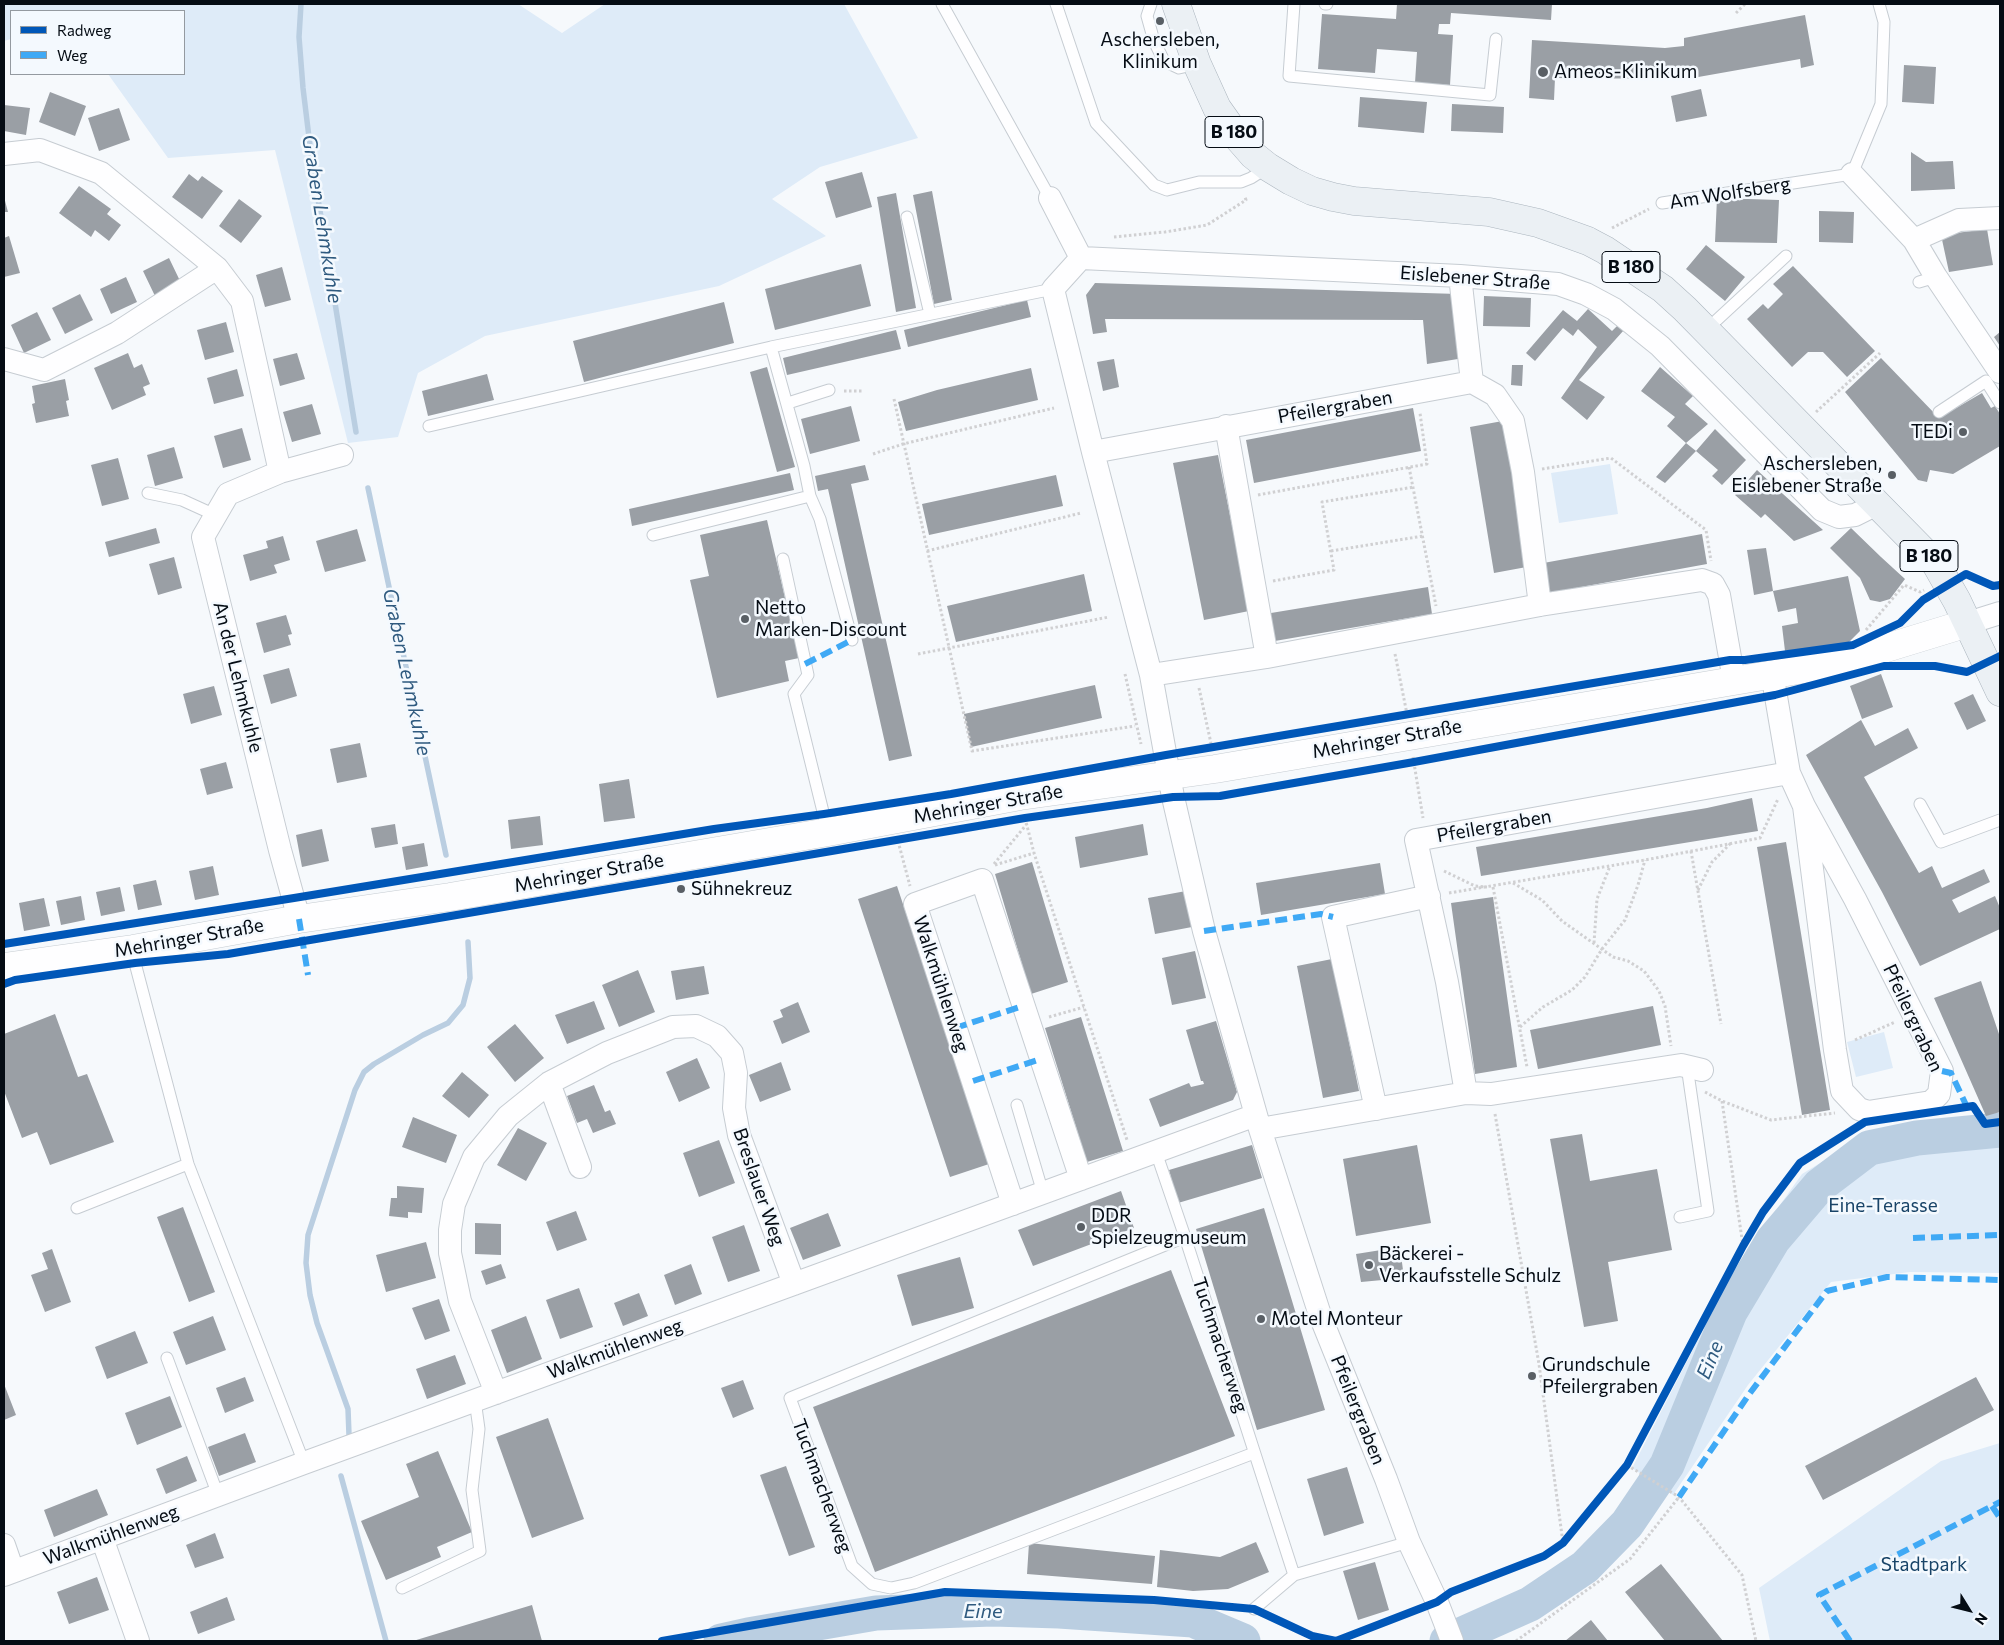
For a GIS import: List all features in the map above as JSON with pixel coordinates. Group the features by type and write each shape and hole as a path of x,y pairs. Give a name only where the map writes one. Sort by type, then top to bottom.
{"main road":[{"name":"B 180","path":"1176,4 1207,88 1226,122 1244,144 1268,167 1312,191 1333,197 1376,203 1489,212 1538,222 1588,241 1622,260 1656,284 1686,309 1924,550 1945,577 2000,692"},
{"name":"Mehringer Straße","path":"4,967 133,949 300,919 450,897 828,832 1020,796 1215,769 1816,667 1860,656 1968,623"}],"street":[{"path":"4,154 40,150 101,173 217,268 242,301 280,472"},
{"path":"1852,174 1914,240 1927,280 2000,372"},
{"path":"1050,198 1081,258 1053,289"},
{"path":"1914,240 1958,220 2000,218"},
{"name":"Eislebener Straße","path":"1081,258 1460,276 1558,284 1586,294 1607,305 1660,346 1822,510 1840,517 1855,515 1865,510 1874,500"},
{"path":"4,359 44,370 117,333 217,268"},
{"path":"1460,276 1472,382 1495,395 1513,421 1523,472 1540,605"},
{"name":"Pfeilergraben","path":"1053,289 1151,675 1181,834 1204,931 1258,1122 1321,1318 1386,1479 1409,1542 1437,1602 1452,1641"},
{"name":"Pfeilergraben","path":"1093,452 1472,382"},
{"path":"1226,426 1268,657"},
{"name":"An der Lehmkuhle","path":"300,919 280,850 203,537 228,494 280,472 342,455"},
{"path":"1151,675 1268,657 1540,605 1702,580 1713,584 1719,596 1734,680"},
{"path":"1968,623 2000,613"},
{"path":"1772,673 1789,773"},
{"name":"Pfeilergraben","path":"1466,1093 1447,982 1416,840 1789,773 1804,806 1856,899 1942,1071 1938,1094 1931,1102 1868,1112 1859,1109 1842,1090 1835,1050 1804,806"},
{"name":"Walkmühlenweg","path":"1014,1204 915,904 982,880 1081,1179"},
{"path":"1376,1109 1333,917 1429,896"},
{"name":"Breslauer Weg","path":"486,1397 460,1300 450,1253 450,1230 454,1204 474,1157 508,1116 549,1083 607,1053 672,1027 696,1026 718,1036 732,1053 736,1073 734,1108 739,1135 794,1284"},
{"path":"1258,1122 1376,1109 1466,1093 1492,1094 1688,1067"},
{"path":"549,1083 580,1167"},
{"name":"Walkmühlenweg","path":"8,1573 1081,1179 1156,1152 1258,1122"},
{"path":"102,1538 138,1641"},
{"path":"4,1545 8,1573"}],"lane":[{"path":"942,4 1050,198"},
{"path":"1056,4 1096,123 1154,185 1167,190 1199,182 1241,182 1268,167"},
{"path":"1151,4 1146,16 1154,41 1164,61 1180,68 1197,64"},
{"path":"1294,4 1289,76 1490,95 1496,39"},
{"path":"1852,174 1881,104 1884,22 1880,4"},
{"name":"Am Wolfsberg","path":"1662,203 1852,174"},
{"path":"907,217 930,314"},
{"path":"1706,330 1786,256"},
{"path":"429,426 771,347 1053,289"},
{"path":"771,347 788,403 810,496 820,519 852,640"},
{"path":"1939,412 1986,381 2000,403"},
{"path":"788,403 829,390"},
{"path":"148,493 182,500 216,515"},
{"path":"653,534 810,496"},
{"path":"784,559 808,675 794,694 828,832"},
{"path":"1920,804 1941,842 2000,820"},
{"path":"133,949 135,963 188,1164 304,1463"},
{"path":"1680,1217 1708,1212 1688,1067"},
{"path":"1017,1105 1043,1193"},
{"name":"Tuchmacherweg","path":"1156,1152 1294,1575"},
{"path":"76,1208 188,1164"},
{"name":"Tuchmacherweg","path":"1185,1237 790,1398 852,1566 872,1584 891,1588 914,1583 1254,1453"},
{"path":"167,1358 218,1495"},
{"path":"402,1588 480,1551 472,1490 479,1429 486,1397"},
{"path":"1254,1609 1294,1575 1409,1542"}],"path":[{"path":"1736,13 1744,4"},
{"path":"1110,238 1207,226 1246,200 1241,182"},
{"path":"1802,426 1880,353"},
{"path":"829,390 863,391"},
{"path":"1240,498 1427,464 1417,392"},
{"path":"894,399 972,751 1135,726"},
{"path":"873,454 903,444 1054,408"},
{"path":"1523,472 1611,458 1706,530 1714,579 1713,584"},
{"path":"1409,467 1440,624"},
{"path":"1255,584 1334,570 1322,502 1414,487"},
{"path":"928,551 1081,512"},
{"path":"1331,552 1423,536"},
{"path":"1865,630 1904,585 1920,592 1945,577"},
{"path":"918,654 1109,617"},
{"path":"1195,668 1215,769"},
{"path":"1125,674 1135,726 1142,750"},
{"path":"1429,896 1493,887 1760,838 1789,773"},
{"path":"1025,818 1034,853 1134,1160"},
{"path":"893,820 915,904"},
{"path":"1026,825 992,866 1034,853"},
{"path":"1698,890 1712,862 1732,842"},
{"path":"1691,851 1721,1024"},
{"path":"1420,856 1460,880 1475,886 1493,887"},
{"path":"1520,1027 1543,1007 1572,990 1585,978 1602,949 1625,920 1645,860"},
{"path":"1594,943 1597,899 1610,866"},
{"path":"1512,882 1542,900 1562,921 1602,949 1614,957 1628,960 1644,971 1659,991 1688,1067 1704,1092 1771,1120 1839,1112"},
{"path":"1493,887 1530,1088"},
{"path":"1029,1023 1084,1007"},
{"path":"1835,1050 1913,1014"},
{"path":"1492,1094 1539,1364 1563,1543"},
{"path":"1722,1101 1743,1246"},
{"path":"1627,1465 1679,1497 1742,1575 1756,1641"},
{"path":"1516,1641 1630,1559 1679,1497"}],"green space":[{"path":"4,4 518,4 562,33 605,4 844,4 918,138 820,167 772,199 826,236 719,286 485,336 418,373 398,437 348,443 275,150 168,158 109,75 185,75 185,10 10,10 10,39 4,41"},
{"path":"1610,464 1618,514 1559,523 1551,473"},
{"path":"1884,1032 1893,1068 1856,1077 1847,1042"},
{"name":"Eine-Terasse","path":"2000,1134 2000,1273 1910,1272 1831,1282 1748,1385 1673,1495 1632,1468 1735,1268 1802,1174 1861,1138"},
{"name":"Stadtpark","path":"2000,1443 2000,1641 1770,1641 1759,1588 1941,1461"}],"building":[{"path":"1397,4 1552,4 1551,20 1451,13 1450,24 1439,24 1438,34 1453,35 1450,85 1415,83 1417,52 1377,49 1375,73 1318,69 1322,14 1396,19"},
{"path":"1805,15 1814,65 1801,68 1800,59 1687,79 1555,78 1554,100 1529,98 1532,40 1665,48 1684,46 1684,38"},
{"path":"1904,65 1936,67 1934,104 1902,102"},
{"path":"1701,89 1707,116 1676,122 1671,96"},
{"path":"50,92 86,106 75,136 39,122"},
{"path":"1360,97 1427,102 1424,133 1358,127"},
{"path":"1452,104 1504,107 1503,133 1451,131"},
{"path":"4,105 30,108 26,135 4,131"},
{"path":"119,108 130,140 99,151 88,118"},
{"path":"1911,152 1926,162 1953,161 1955,189 1911,191"},
{"path":"862,172 872,207 836,218 825,182"},
{"path":"189,174 198,181 202,176 223,191 202,219 172,197"},
{"path":"79,186 111,209 107,214 121,225 109,241 95,230 91,237 59,213"},
{"path":"932,191 952,300 934,304 913,195"},
{"path":"896,193 916,308 896,312 877,197"},
{"path":"4,197 8,212 4,212"},
{"path":"1717,198 1779,200 1777,243 1715,242"},
{"path":"239,199 262,216 241,243 219,226"},
{"path":"1819,211 1854,212 1853,243 1819,242"},
{"path":"1987,229 1993,265 1949,272 1941,235"},
{"path":"9,236 20,273 4,277 4,238"},
{"path":"1706,245 1745,277 1725,301 1686,269"},
{"path":"169,258 181,283 155,296 143,271"},
{"path":"861,264 871,306 775,330 765,289"},
{"path":"1793,266 1875,351 1847,377 1823,352 1808,352 1792,367 1747,319 1763,304 1768,309 1783,294 1773,284"},
{"path":"282,267 291,300 265,307 256,275"},
{"path":"126,277 137,302 111,314 100,289"},
{"path":"1095,283 1458,294 1464,358 1427,364 1423,320 1105,319 1107,332 1093,334 1086,295"},
{"path":"80,294 93,320 65,334 52,308"},
{"path":"1484,296 1531,298 1530,327 1483,326"},
{"path":"1027,300 1031,317 908,347 904,330"},
{"path":"724,302 734,343 584,382 573,341"},
{"path":"1588,309 1612,331 1618,325 1624,330 1579,380 1605,397 1587,420 1561,398 1597,347 1578,329 1573,336 1563,328 1535,361 1526,353 1563,310 1577,321"},
{"path":"37,312 51,340 24,353 11,325"},
{"path":"226,322 234,352 205,360 197,330"},
{"path":"896,330 901,349 787,375 783,358"},
{"path":"2000,332 2000,346 1994,337"},
{"path":"128,353 134,368 142,364 150,384 143,387 146,395 112,410 94,368"},
{"path":"297,353 305,379 280,386 273,359"},
{"path":"1881,358 1939,418 1982,393 1991,408 1995,406 2000,414 2000,446 1953,474 1930,470 1927,482 1918,480 1845,392"},
{"path":"1114,359 1119,387 1103,391 1097,362"},
{"path":"1512,365 1523,365 1522,386 1511,385"},
{"path":"767,367 795,467 777,472 750,372"},
{"path":"1660,367 1693,396 1685,404 1708,424 1686,443 1667,426 1675,417 1641,391"},
{"path":"1031,368 1038,400 906,431 898,402 937,390"},
{"path":"237,369 244,396 214,404 207,378"},
{"path":"487,374 494,400 428,416 422,391"},
{"path":"65,379 69,400 66,401 69,416 36,423 32,404 35,403 32,386"},
{"path":"312,404 321,434 292,442 283,412"},
{"path":"851,406 860,441 810,454 801,419"},
{"path":"1413,408 1421,451 1254,483 1246,440"},
{"path":"1508,420 1532,566 1494,573 1470,427"},
{"path":"242,428 251,460 223,468 214,436"},
{"path":"1715,429 1746,460 1722,485 1712,476 1718,470 1696,451"},
{"path":"1686,443 1696,451 1665,483 1656,477"},
{"path":"174,447 183,478 155,486 147,455"},
{"path":"1218,455 1249,611 1204,620 1173,463"},
{"path":"118,458 129,499 102,506 91,465"},
{"path":"865,465 869,480 851,484 912,756 889,761 828,489 818,491 815,476"},
{"path":"1757,470 1823,530 1794,541 1765,514 1761,518 1735,495"},
{"path":"790,473 794,490 632,526 629,509"},
{"path":"1056,475 1063,506 929,535 922,504"},
{"name":"Netto Marken-Discount","path":"767,520 799,658 785,661 789,681 717,698 690,580 709,576 700,535"},
{"path":"156,528 160,543 109,557 105,542"},
{"path":"1851,528 1905,579 1890,599 1880,602 1870,600 1860,578 1830,548"},
{"path":"357,529 366,561 325,572 316,541"},
{"path":"1702,534 1707,564 1543,594 1538,564"},
{"path":"283,536 290,560 274,565 277,573 250,581 243,555 268,548 266,541"},
{"path":"1766,548 1773,591 1754,595 1747,550"},
{"path":"174,557 182,588 158,595 149,564"},
{"path":"1084,574 1092,611 956,642 947,606"},
{"path":"1848,576 1860,631 1848,643 1785,651 1782,626 1798,623 1796,608 1778,612 1773,591"},
{"path":"1428,587 1432,614 1269,642 1265,614"},
{"path":"286,615 292,634 288,635 291,645 264,653 256,623"},
{"path":"289,668 297,696 271,704 263,675"},
{"path":"1881,674 1893,707 1862,719 1850,686"},
{"path":"1095,685 1102,718 971,747 964,714"},
{"path":"214,686 222,715 191,724 183,694"},
{"path":"1973,694 1986,721 1967,730 1954,703"},
{"path":"1861,720 1875,746 1908,728 1918,748 1864,777 1919,873 1932,866 1942,888 1984,869 1990,882 1952,900 1959,913 1995,896 2000,908 2000,929 1920,966 1882,892 1806,755"},
{"path":"360,743 367,777 337,783 330,749"},
{"path":"226,762 233,788 207,795 200,769"},
{"path":"629,779 635,818 604,822 599,784"},
{"path":"1752,798 1758,831 1481,876 1476,847 1707,808"},
{"path":"540,816 543,845 511,849 508,820"},
{"path":"395,824 398,844 375,848 371,828"},
{"path":"1143,824 1148,855 1080,868 1075,837"},
{"path":"322,829 329,861 302,867 296,835"},
{"path":"1786,842 1830,1110 1802,1115 1757,847"},
{"path":"424,843 428,866 406,870 402,847"},
{"path":"1032,862 1068,982 1031,994 995,874"},
{"path":"1380,863 1385,894 1261,915 1256,883"},
{"path":"213,866 219,895 195,900 189,871"},
{"path":"156,880 162,905 138,910 133,885"},
{"path":"897,886 989,1164 950,1177 858,899"},
{"path":"120,887 125,911 101,916 96,892"},
{"path":"1186,891 1192,927 1155,934 1148,898"},
{"path":"81,896 85,920 61,925 56,901"},
{"path":"1493,897 1517,1067 1475,1074 1451,903"},
{"path":"44,898 50,926 24,931 19,903"},
{"path":"1195,951 1206,998 1172,1005 1162,958"},
{"path":"1332,959 1359,1091 1323,1098 1297,966"},
{"path":"704,966 709,994 676,1000 671,971"},
{"path":"638,970 655,1012 619,1027 602,985"},
{"path":"1981,981 2000,1037 2000,1112 1986,1116 1934,998"},
{"path":"594,1001 605,1029 567,1044 555,1015"},
{"path":"798,1002 810,1032 782,1044 773,1021 783,1017 780,1010"},
{"path":"1653,1006 1661,1045 1538,1069 1530,1030"},
{"path":"55,1014 78,1077 87,1074 114,1142 50,1165 37,1132 22,1138 4,1091 4,1034"},
{"path":"1081,1017 1123,1151 1087,1162 1045,1028"},
{"path":"1216,1021 1237,1092 1233,1100 1160,1127 1149,1099 1189,1083 1191,1087 1204,1084 1201,1081 1186,1030"},
{"path":"515,1024 544,1058 515,1082 487,1047"},
{"path":"697,1058 710,1088 679,1102 666,1072"},
{"path":"781,1062 791,1090 760,1102 749,1075"},
{"path":"462,1072 489,1095 469,1118 442,1096"},
{"path":"594,1085 605,1112 610,1110 616,1124 593,1133 587,1119 577,1123 567,1096"},
{"path":"413,1117 457,1135 446,1163 402,1147"},
{"path":"518,1128 547,1143 526,1181 497,1165"},
{"name":"Grundschule Pfeilergraben","path":"1582,1134 1590,1181 1657,1169 1672,1250 1608,1262 1618,1321 1584,1327 1550,1139"},
{"path":"719,1140 735,1183 699,1197 683,1153"},
{"path":"1252,1145 1262,1178 1178,1203 1169,1170"},
{"path":"1417,1145 1431,1223 1356,1236 1343,1159"},
{"path":"397,1186 424,1188 422,1213 408,1212 408,1218 389,1216 391,1198 397,1198"},
{"path":"1121,1191 1134,1228 1033,1266 1018,1230"},
{"path":"183,1207 215,1292 189,1302 157,1217"},
{"name":"Motel Monteur","path":"1264,1208 1325,1410 1257,1430 1196,1229"},
{"path":"576,1211 587,1240 557,1251 546,1222"},
{"path":"828,1213 841,1246 803,1260 790,1228"},
{"path":"475,1223 501,1224 501,1255 475,1254"},
{"path":"744,1225 760,1271 728,1282 712,1237"},
{"path":"426,1242 436,1278 386,1292 376,1255"},
{"path":"1400,1247 1404,1278 1361,1282 1356,1254"},
{"path":"52,1249 71,1302 45,1312 31,1275 48,1269 42,1253"},
{"path":"960,1257 974,1308 912,1326 897,1275"},
{"path":"501,1264 506,1278 486,1285 481,1271"},
{"path":"691,1264 702,1294 675,1305 664,1275"},
{"path":"1171,1270 1235,1436 875,1572 813,1407"},
{"path":"579,1288 593,1327 560,1339 546,1300"},
{"path":"639,1293 648,1316 623,1326 614,1303"},
{"path":"439,1299 450,1331 425,1340 412,1308"},
{"path":"213,1316 226,1350 186,1365 173,1332"},
{"path":"526,1316 542,1359 507,1373 491,1330"},
{"path":"135,1331 148,1363 107,1379 95,1347"},
{"path":"455,1355 466,1384 427,1399 416,1369"},
{"path":"245,1377 254,1401 225,1413 216,1388"},
{"path":"1976,1377 1994,1410 1823,1500 1805,1466"},
{"path":"743,1380 754,1409 733,1418 721,1388"},
{"path":"4,1384 16,1415 4,1420"},
{"path":"170,1396 182,1427 137,1445 125,1413"},
{"path":"548,1418 584,1519 532,1538 496,1437"},
{"path":"245,1433 256,1462 219,1476 208,1447"},
{"path":"438,1451 472,1532 437,1547 441,1557 386,1580 361,1521 419,1497 406,1464"},
{"path":"187,1456 197,1481 166,1494 156,1469"},
{"path":"786,1466 815,1547 789,1556 760,1475"},
{"path":"1347,1467 1364,1523 1324,1536 1307,1479"},
{"path":"97,1489 108,1515 54,1537 44,1510"},
{"path":"215,1533 224,1558 195,1568 186,1545"},
{"path":"1256,1542 1269,1572 1228,1589 1193,1591 1157,1587 1160,1550 1220,1557"},
{"path":"1029,1543 1155,1556 1152,1584 1027,1574"},
{"path":"1375,1562 1389,1610 1358,1620 1343,1571"},
{"path":"1661,1564 1723,1641 1665,1641 1625,1592"},
{"path":"97,1577 109,1610 69,1624 57,1592"},
{"path":"227,1597 235,1620 198,1634 190,1612"},
{"path":"532,1605 542,1641 413,1641"},
{"path":"1591,1620 1608,1641 1565,1641"}],"waterway":[{"name":"Graben Lehmkuhle","path":"301,4 299,37 312,162 356,432"},
{"name":"Graben Lehmkuhle","path":"368,488 446,855"},
{"name":"Graben Lehmkuhle","path":"349,1435 348,1409 317,1323 310,1295 306,1263 308,1235 355,1090 364,1072 423,1035 448,1023 463,1005 470,978 468,942"},
{"name":"Eine","path":"1447,1641 1530,1604 1585,1567 1627,1524 1667,1465 1730,1312 1773,1240 1819,1186 1869,1148 1917,1138 2000,1130"},
{"name":"Graben Lehmkuhle","path":"341,1476 386,1641"},
{"name":"Eine","path":"721,1641 876,1613 993,1609 1059,1611 1193,1620 1243,1641"}],"marked path":[{"path":"805,664 852,640"},
{"path":"1204,931 1321,914 1333,917"},
{"path":"299,919 308,975"},
{"path":"955,1028 1023,1006"},
{"path":"973,1081 1041,1059"},
{"path":"1942,1071 1951,1073 1967,1107"},
{"path":"1913,1238 2000,1235"},
{"path":"1679,1497 1750,1393 1827,1291 1887,1277 2000,1280"},
{"path":"1850,1641 1819,1595 2000,1502"},
{"path":"1992,1506 2000,1518"}],"cycle path":[{"path":"4,944 714,829 951,794 1166,755 1730,660 1745,660 1853,645 1900,623 1923,600 1966,574 1993,586 2000,585"},
{"path":"4,984 15,980 135,963 228,954 1025,818 1173,797 1220,796 1775,695 1884,666 1935,666 1967,672 2000,656"},
{"path":"662,1641 945,1592 1154,1600 1254,1609 1312,1636 1336,1641 1437,1602 1451,1592 1544,1556 1563,1543 1627,1465 1743,1246 1763,1212 1800,1163 1865,1122 1973,1106 1985,1124 2000,1122"}],"place":[{"name":"Aschersleben, Klinikum","path":"1160,21"},
{"name":"Ameos-Klinikum","path":"1543,72"},
{"name":"TEDi","path":"1963,432"},
{"name":"Aschersleben, Eislebener Straße","path":"1892,475"},
{"name":"Netto Marken-Discount","path":"745,619"},
{"name":"Sühnekreuz","path":"681,889"},
{"name":"DDR Spielzeugmuseum","path":"1081,1227"},
{"name":"Bäckerei - Verkaufsstelle Schulz","path":"1369,1265"},
{"name":"Motel Monteur","path":"1261,1319"},
{"name":"Grundschule Pfeilergraben","path":"1532,1376"}]}
